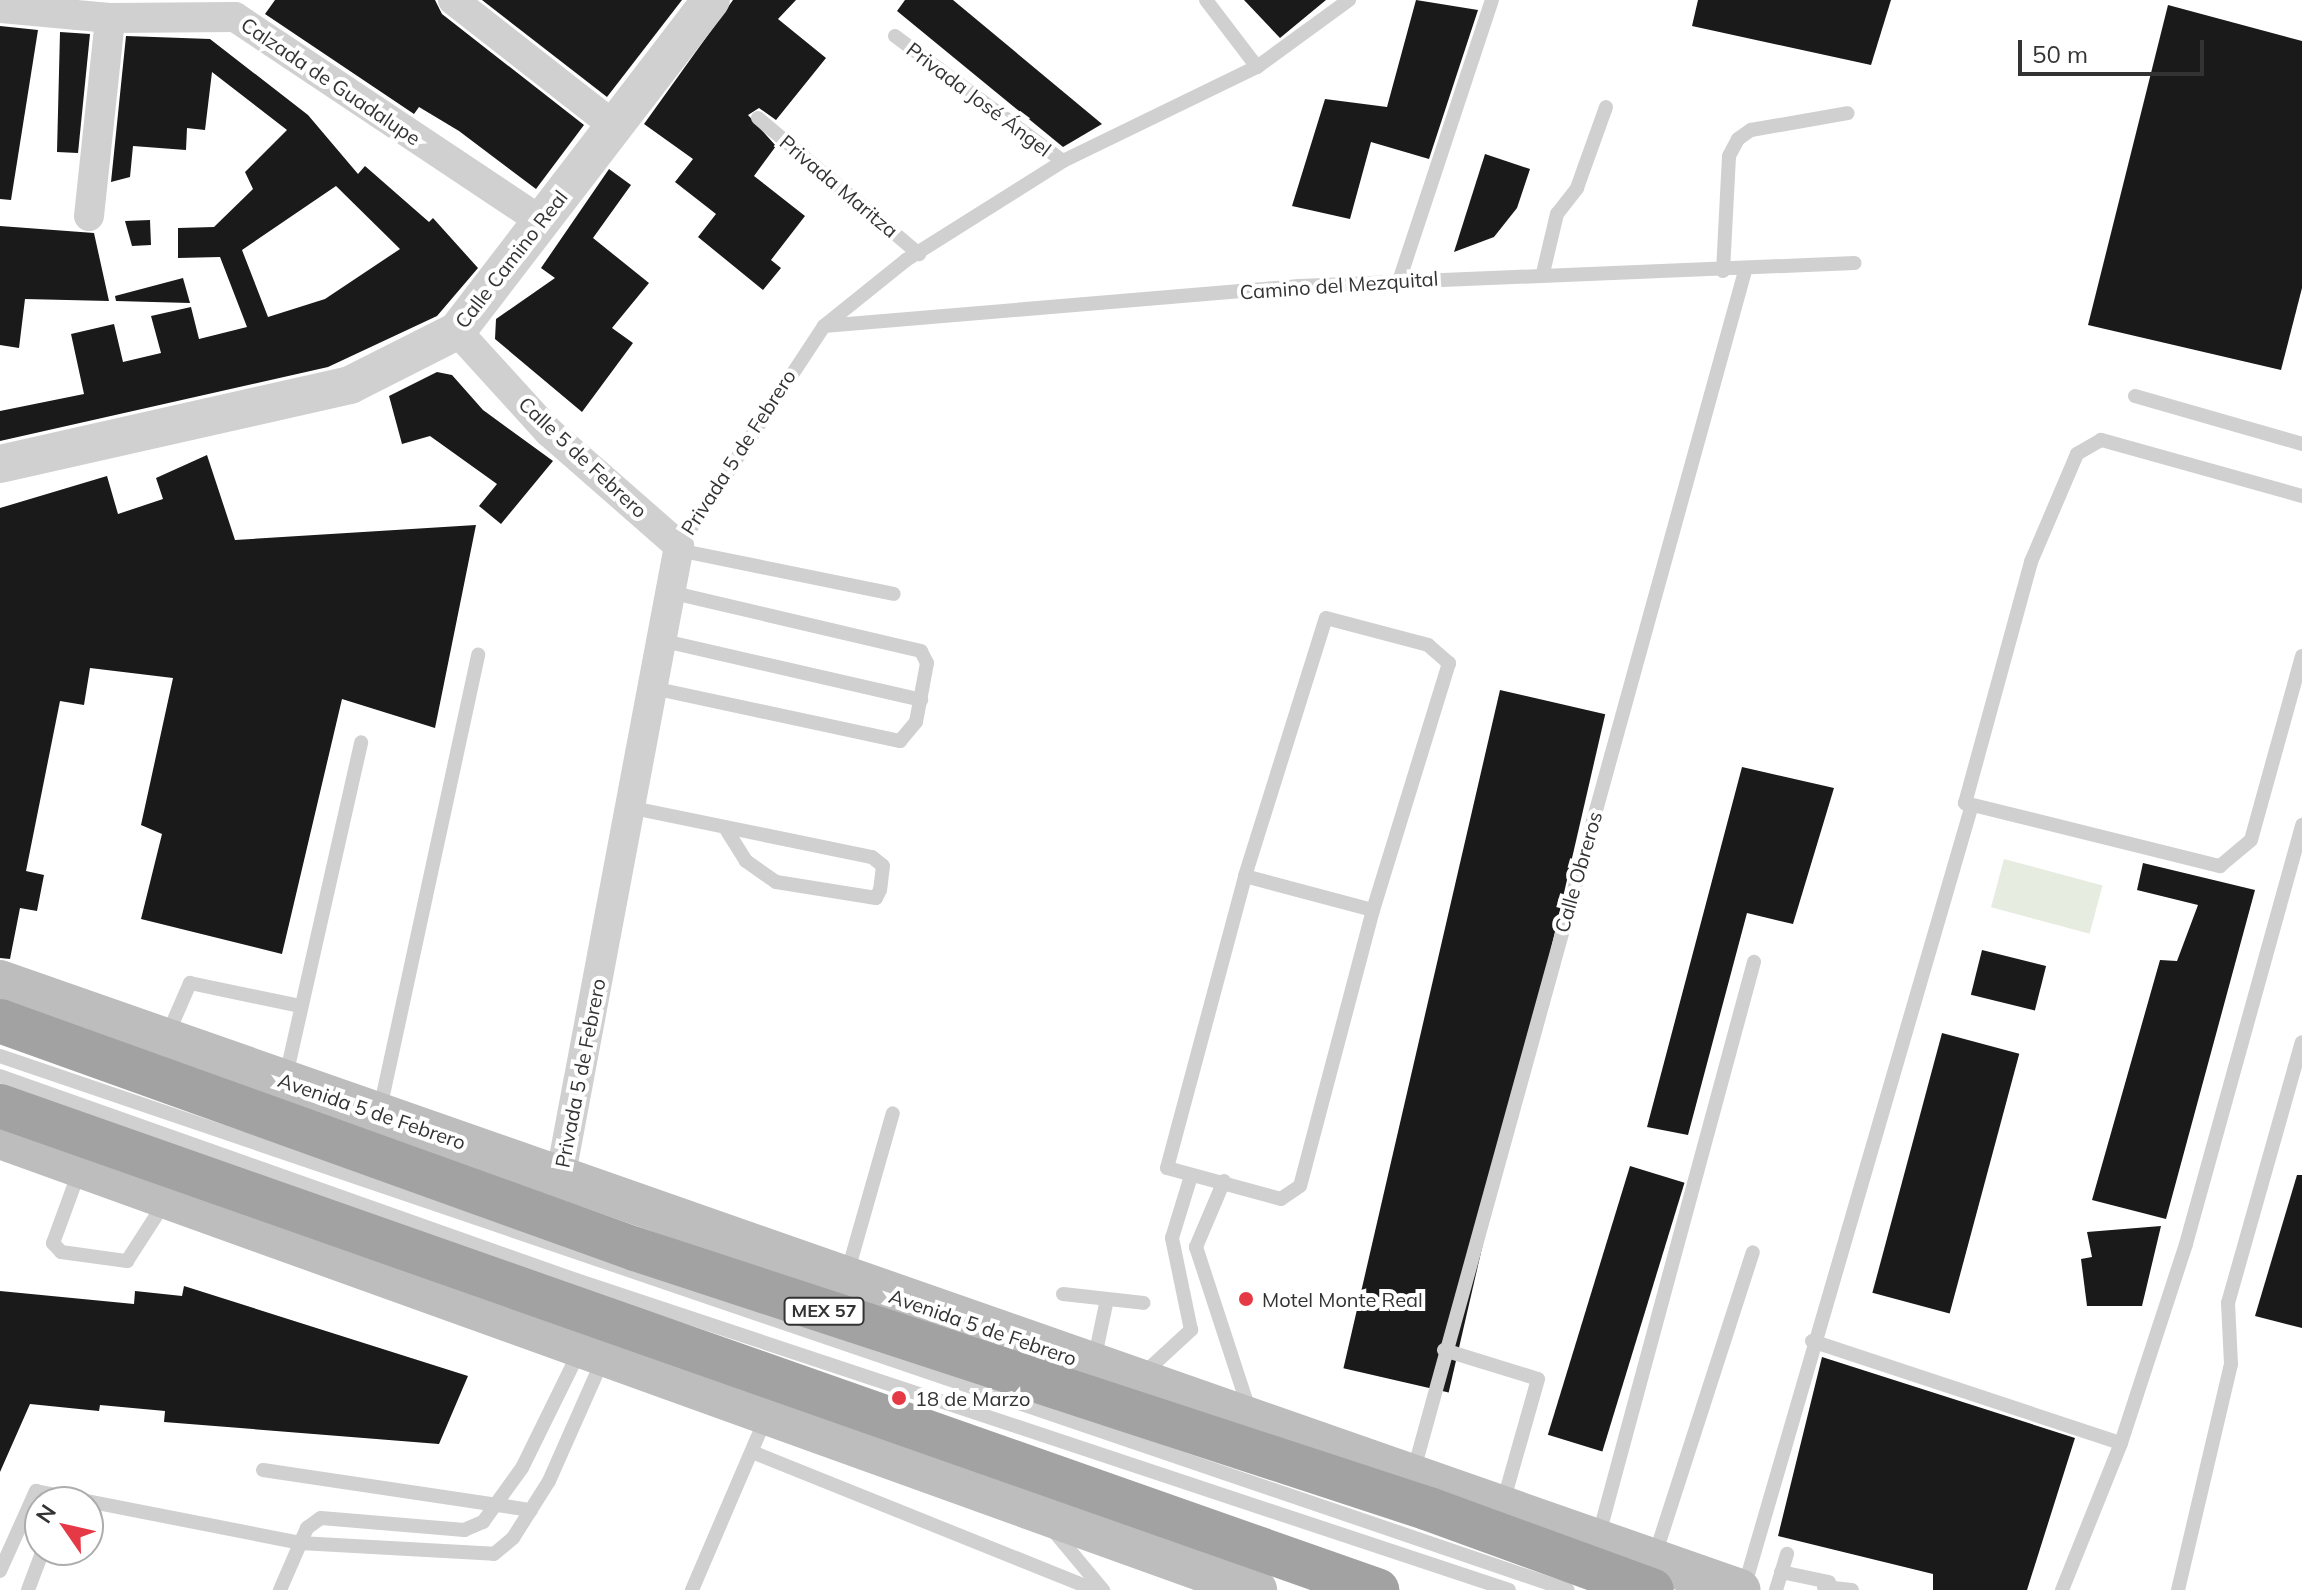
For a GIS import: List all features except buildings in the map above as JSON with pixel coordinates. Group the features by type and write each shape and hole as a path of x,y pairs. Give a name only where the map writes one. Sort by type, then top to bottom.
{"highway":[{"name":"Avenida 5 de Febrero","path":"0,1021 635,1249 1429,1509 1653,1575"},
{"path":"4,1131 1377,1590"}],"main road":[{"name":"Avenida 5 de Febrero","path":"0,981 1253,1421 1503,1503 1598,1539 1653,1575 1742,1590"},
{"path":"4,1131 81,1167 768,1413 1041,1516 1256,1590"}],"street":[{"path":"453,0 613,125"},
{"name":"Calle Camino Real","path":"0,464 350,385 457,331 711,0"},
{"name":"Calzada de Guadalupe","path":"0,8 110,18 241,8 542,222"},
{"path":"89,216 110,18"},
{"name":"Calle 5 de Febrero","path":"457,331 549,432 679,548"},
{"name":"Privada 5 de Febrero","path":"560,1179 648,686 679,548"}],"lane":[{"path":"1206,0 1257,67"},
{"name":"Privada 5 de Febrero","path":"679,548 824,326 919,254 1063,161 1257,67 1349,0"},
{"path":"1399,281 1492,0"},
{"name":"Privada José Ángel","path":"895,36 1063,161"},
{"path":"1543,273 1552,225 1577,188 1606,107"},
{"path":"1723,271 1729,156 1738,139 1751,130 1848,113"},
{"name":"Privada Maritza","path":"758,118 919,254"},
{"name":"Camino del Mezquital","path":"824,326 1399,281 1543,273 1745,271 1855,263"},
{"name":"Calle Obreros","path":"1413,1473 1444,1350 1745,271"},
{"path":"2135,396 2302,444"},
{"path":"1965,803 2053,504 2077,454 2101,440 2302,496"},
{"path":"679,548 894,594"},
{"path":"648,686 900,741 921,700 927,663 921,651 669,592"},
{"path":"1326,618 1428,645 1449,663 1373,910 1300,1186 1281,1199 1224,1181 1172,1172 1168,1162 1245,876 1319,629 1326,618"},
{"path":"657,639 921,700"},
{"path":"379,1113 478,654"},
{"path":"1965,803 2220,866 2251,840 2302,656"},
{"path":"285,1080 361,742"},
{"path":"1742,1590 1812,1341 1971,808 1965,803"},
{"path":"628,807 727,831 872,857 883,866 880,890 876,898 776,882 746,861 727,831"},
{"path":"2062,1590 2121,1443 2186,1244 2302,825"},
{"path":"1245,876 1373,910"},
{"path":"1598,1539 1754,962"},
{"path":"166,1039 190,983 300,1006"},
{"path":"2178,1590 2231,1364 2228,1303 2302,1042"},
{"path":"0,1056 1568,1590"},
{"path":"0,1076 576,1280 1509,1590"},
{"path":"845,1279 893,1113"},
{"path":"81,1167 53,1243 61,1252 127,1261 167,1198"},
{"path":"1135,1380 1191,1330 1172,1238 1191,1176"},
{"path":"1224,1181 1200,1233 1198,1271 1253,1421"},
{"path":"1653,1575 1753,1252"},
{"path":"1063,1294 1106,1304 1144,1303"},
{"path":"1093,1365 1106,1304"},
{"path":"1812,1341 2121,1443"},
{"path":"280,1590 300,1543 321,1518 464,1530 501,1503 594,1350"},
{"path":"0,1571 36,1491 300,1543 472,1558 494,1554 531,1510 594,1350"},
{"path":"1444,1350 1538,1379 1503,1503"},
{"path":"692,1590 768,1413"},
{"path":"752,1452 1096,1590"},
{"path":"263,1470 501,1503 531,1510"},
{"path":"1041,1516 1103,1590"},
{"path":"1776,1590 1787,1554"},
{"path":"28,1590 37,1566"},
{"path":"1781,1572 1825,1586 1852,1590"}],"shaded area":[{"path":"2004,859 2103,885 2090,934 1991,907"}],"place":[{"name":"Motel Monte Real","path":"1246,1299"},
{"name":"18 de Marzo","path":"899,1398"}]}
